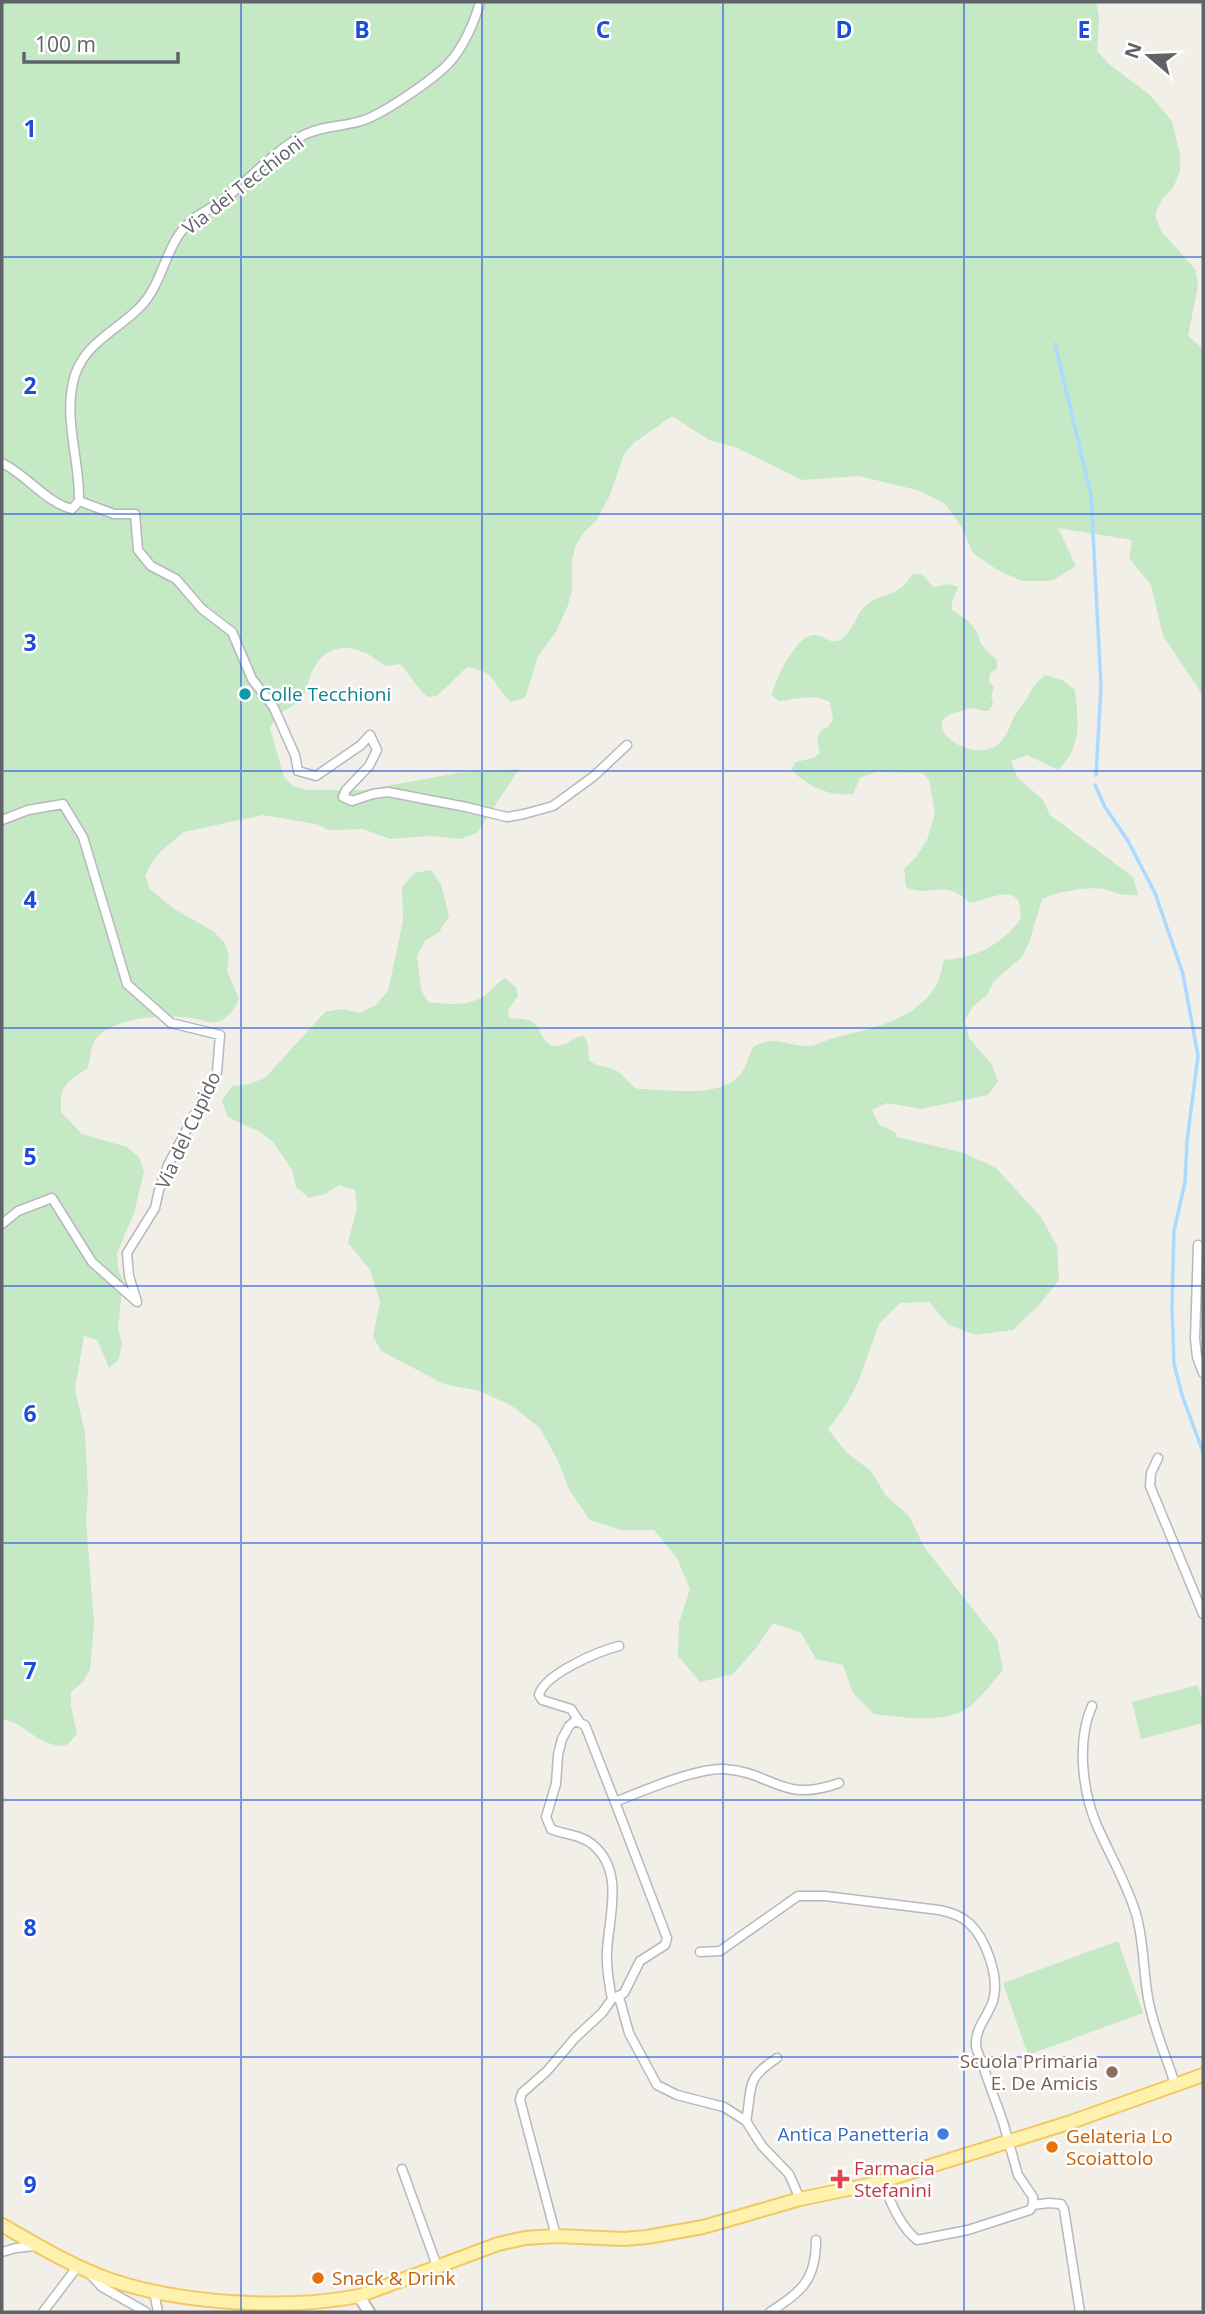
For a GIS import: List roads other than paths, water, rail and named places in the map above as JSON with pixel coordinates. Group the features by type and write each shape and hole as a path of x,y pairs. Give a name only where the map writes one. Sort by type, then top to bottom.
{"main road":[{"path":"2,2225 83,2269 112,2281 154,2292 258,2303 300,2303 359,2296 437,2266 525,2238 647,2237 703,2227 800,2199 882,2182 1009,2143 1203,2075"}],"street":[{"name":"Via dei Tecchioni","path":"79,501 70,423 72,388 76,373 86,353 141,306 156,284 175,240 184,228 301,137 322,128 361,121 384,112 450,62 475,21 480,2"},
{"path":"2,463 24,476 57,505 72,509 79,501 114,514 135,514 138,550 144,558 151,566 176,579 202,608 232,632 252,680 273,706 295,755 298,771 316,776 361,745 370,735 377,750 369,765 343,797 352,801 388,792 507,817 524,814 553,806 594,776 627,746"},
{"name":"Via del Cupido","path":"2,820 27,810 63,804 83,837 127,984 171,1023 220,1035 217,1072 169,1165 155,1208 127,1253 129,1276 137,1302 92,1262 52,1198 18,1211 2,1224"},
{"path":"1198,1245 1195,1339 1197,1357 1203,1373"},
{"path":"1158,1458 1151,1473 1150,1486 1203,1614"},
{"path":"556,2236 520,2100 522,2093 547,2071 575,2038 624,1993 635,1966 665,1945 667,1938 587,1730 570,1709 542,1700 539,1691 559,1674 605,1650 620,1646"},
{"path":"1093,1706 1083,1737 1090,1806 1137,1916 1151,2013 1175,2084"},
{"path":"579,1721 569,1726 562,1739 556,1784 546,1817 551,1829 583,1838 594,1846 604,1859 614,1888 615,1900 607,1960 616,1998 629,2033 657,2085 677,2095 724,2106 746,2121 762,2146 789,2175 800,2199"},
{"path":"615,1802 712,1769 739,1771 789,1790 815,1790 839,1783"},
{"path":"700,1952 720,1951 798,1896 825,1896 951,1913 961,1917 976,1931 988,1954 995,1993 980,2024 976,2047 1018,2175 1033,2197 1033,2205 1030,2210 968,2230 917,2240 905,2228 882,2182"},
{"path":"746,2121 748,2090 760,2070 777,2059"},
{"path":"402,2169 437,2266"},
{"path":"1033,2205 1061,2204 1064,2209 1080,2312"},
{"path":"770,2312 804,2286 811,2277 816,2260 816,2240"},
{"path":"2,2252 38,2245"},
{"path":"43,2312 83,2269 102,2287 146,2312"},
{"path":"154,2292 158,2312"},
{"path":"359,2296 369,2312"}],"waterway":[{"path":"1055,344 1091,495 1101,687 1096,775"},
{"path":"1095,785 1155,893 1183,974 1198,1056 1187,1141 1185,1182 1174,1231 1172,1306 1174,1364 1182,1395 1203,1452"}],"place":[{"name":"Colle Tecchioni","path":"245,694"},
{"name":"Scuola Primaria E. De Amicis","path":"1112,2072"},
{"name":"Antica Panetteria","path":"943,2134"},
{"name":"Gelateria Lo Scoiattolo","path":"1052,2147"},
{"name":"Farmacia Stefanini","path":"840,2179"},
{"name":"Snack & Drink","path":"318,2278"}]}
